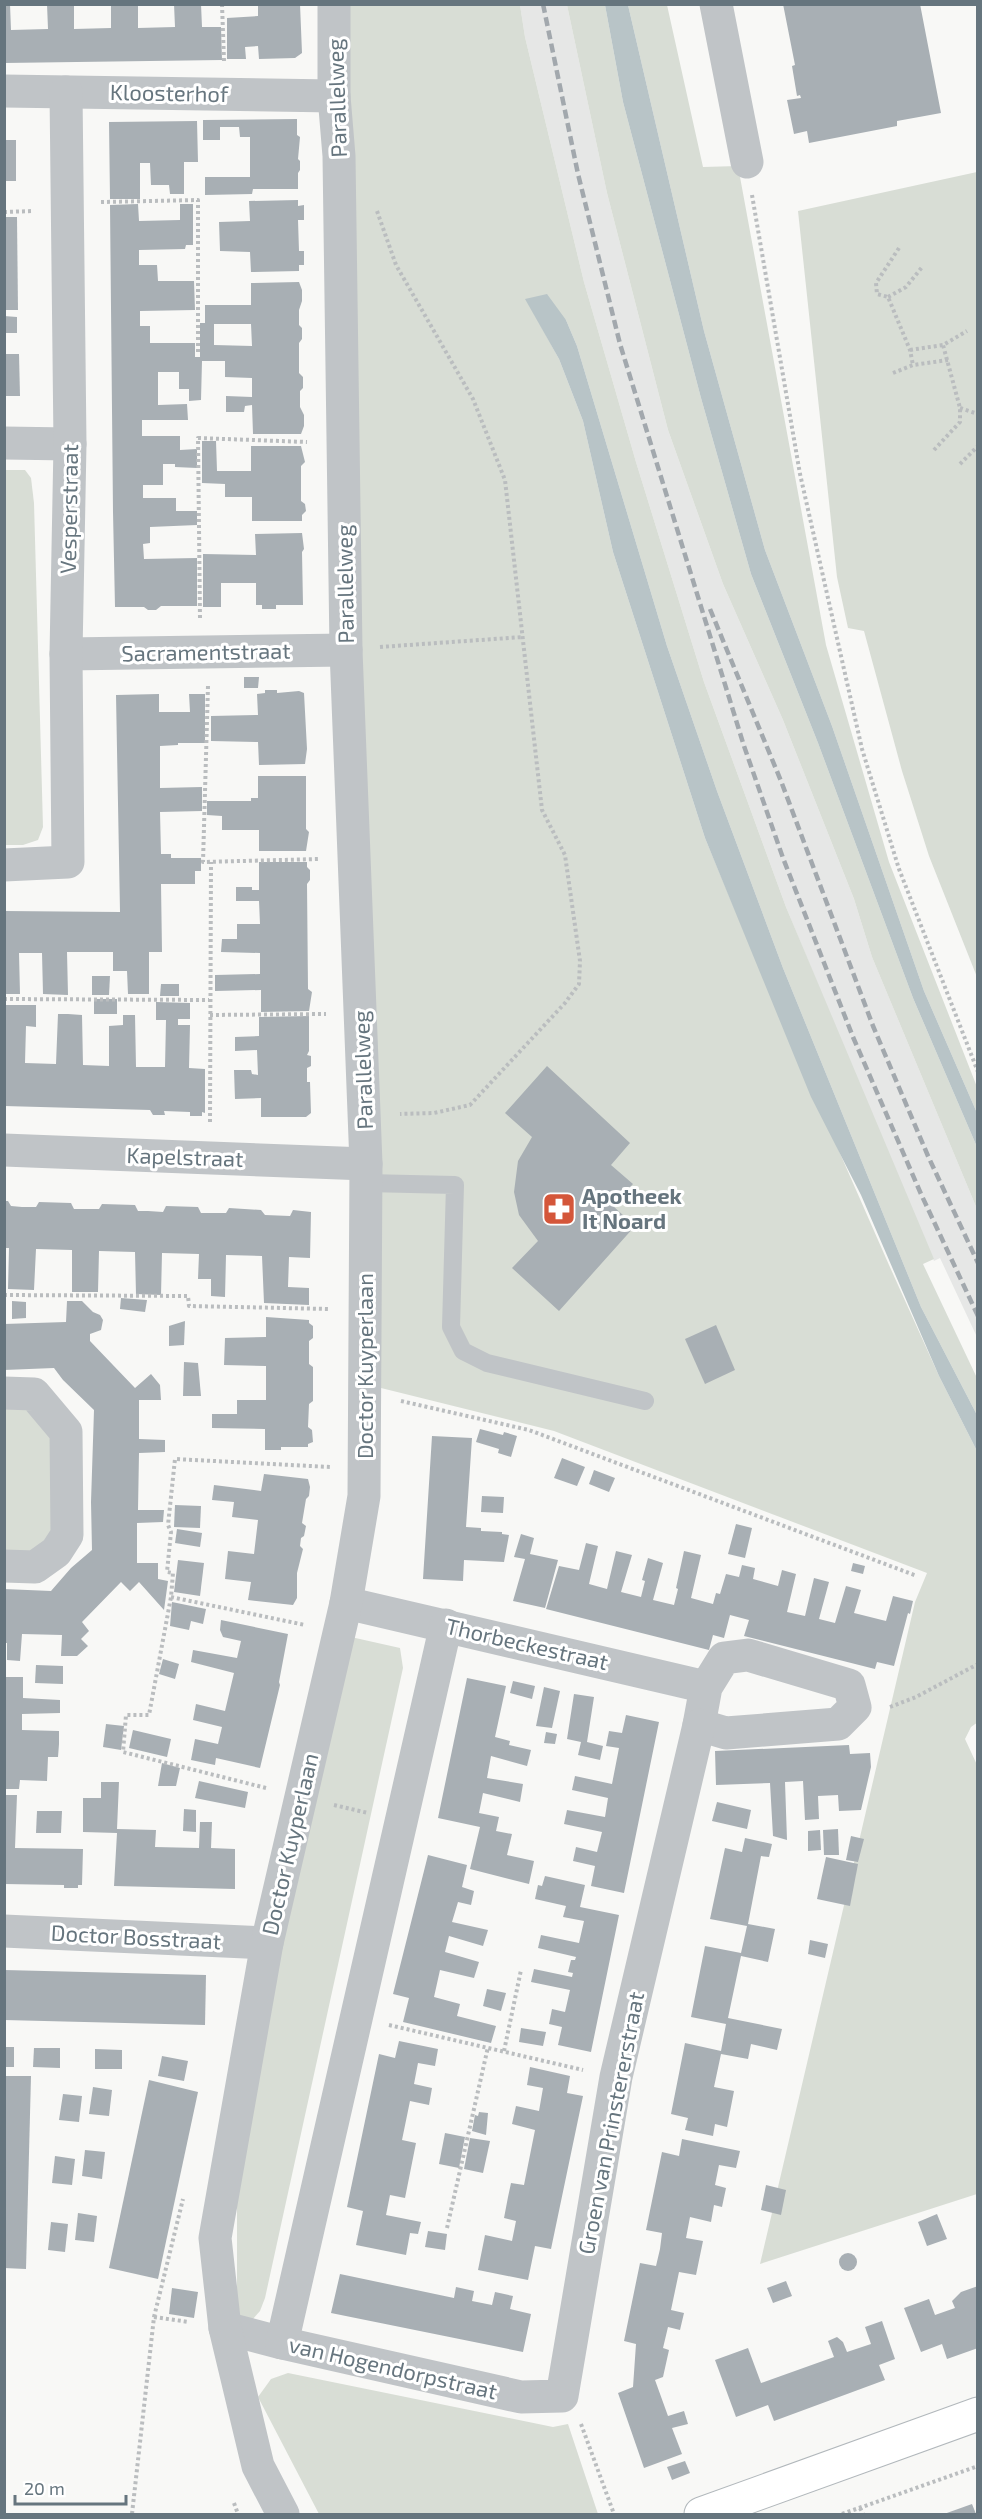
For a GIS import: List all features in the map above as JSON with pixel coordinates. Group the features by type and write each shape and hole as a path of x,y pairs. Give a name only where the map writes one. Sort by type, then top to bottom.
{"main road":[{"path":"701,2514 978,2414"}],"street":[{"name":"Parallelweg","path":"334,4 334,96 339,156 346,650 366,1173"},
{"path":"716,4 747,162"},
{"name":"Kloosterhof","path":"4,91 334,96"},
{"name":"Vesperstraat","path":"4,865 68,862 66,654 70,444 66,92"},
{"path":"4,443 70,444"},
{"name":"Sacramentstraat","path":"66,654 346,650"},
{"name":"Kapelstraat","path":"4,1150 366,1173"},
{"name":"Doctor Kuyperlaan","path":"283,2514 258,2466 225,2328 215,2238 267,1943 343,1618 364,1496 366,1173"},
{"path":"4,1393 34,1394 66,1432 67,1535 56,1552 35,1566 4,1566"},
{"name":"Thorbeckestraat","path":"343,1618 446,1625 706,1687"},
{"path":"282,2343 446,1625"},
{"path":"748,1655 849,1685 855,1707 838,1724 726,1733 699,1725 706,1687 724,1658 748,1655"},
{"name":"Groen van Prinstererstraat","path":"562,2396 616,2077 699,1725"},
{"name":"Doctor Bosstraat","path":"4,1931 267,1943"},
{"name":"van Hogendorpstraat","path":"225,2328 521,2397 562,2396"}],"lane":[{"path":"366,1173 455,1185 451,1327 463,1352 487,1363 645,1401"}],"path":[{"path":"222,4 225,94"},
{"path":"747,162 800,474 862,749 899,869 978,1072"},
{"path":"67,203 198,200 198,353"},
{"path":"365,1116 434,1113 470,1105 565,1003 579,984 580,961 565,855 542,810 505,480 473,399 396,265 374,202"},
{"path":"899,248 876,283 877,294 888,297 906,287 923,266"},
{"path":"888,297 910,350 913,365"},
{"path":"910,350 943,345 967,331"},
{"path":"934,450 960,422 960,408 943,345"},
{"path":"893,373 913,365 948,360"},
{"path":"960,408 978,414"},
{"path":"343,443 198,438 205,652 203,862 354,858"},
{"path":"960,464 978,446"},
{"path":"346,650 523,637"},
{"path":"210,1132 209,1000 212,862"},
{"path":"4,999 209,1000"},
{"path":"210,1015 361,1014"},
{"path":"4,1295 188,1296 189,1306 365,1309"},
{"path":"365,1393 529,1430 917,1576"},
{"path":"364,1469 175,1459 168,1525 171,1532 167,1572 173,1573 171,1597 149,1715 126,1715 123,1752 401,1821"},
{"path":"171,1597 343,1618"},
{"path":"855,1707 878,1712 916,1697 978,1664"},
{"path":"504,2052 521,1970"},
{"path":"356,2017 616,2077"},
{"path":"447,2228 488,2047"},
{"path":"562,2396 580,2420 614,2514"},
{"path":"842,2514 978,2466"},
{"path":"860,2508 863,2514"}],"shaded area":[{"path":"344,5 520,5 525,37 584,282 636,462 704,682 786,907 934,1259 923,1264 977,1378 977,1415 921,1307 783,968 717,791 667,646 577,346 566,320 526,299 559,359 583,421 613,552 705,838 770,994 889,1265 939,1376 977,1451 978,1722 971,1727 965,1739 978,1767 977,2194 760,2264 915,1602 927,1573 554,1431 377,1387"},
{"path":"520,5 567,5 607,193 668,430 723,584 783,720 854,899 872,957 977,1209 977,1337 940,1258 934,1261 870,1111 786,907 704,682 636,462 584,282 525,37"},
{"path":"567,5 605,5 623,102 701,398 751,574 818,743 913,998 977,1147 977,1209 872,957 854,899 783,720 723,584 668,430 607,193"},
{"path":"605,5 628,5 704,331 765,550 832,726 924,991 977,1113 977,1147 913,998 818,743 751,574 701,398 623,102"},
{"path":"628,5 667,5 703,167 738,166 826,645 889,862 977,1087 977,1113 924,991 832,726 765,550 704,331"},
{"path":"978,172 977,977 929,856 902,771 864,631 848,628 837,577 798,211"},
{"path":"547,294 566,320 577,346 667,646 717,791 783,968 921,1307 977,1415 977,1451 939,1376 861,1195 811,1097 705,838 613,552 583,421 559,359 525,299"},
{"path":"4,470 25,470 31,478 34,503 43,827 38,840 23,845 5,845"},
{"path":"4,1407 37,1409 58,1437 57,1533 36,1554 5,1556"},
{"path":"342,1635 400,1648 403,1668 265,2298 260,2311 253,2319 240,2320 237,2309 237,2166"},
{"path":"288,2373 553,2427 568,2424 598,2514 319,2514 258,2397 271,2379"}],"building":[{"path":"4,4 10,4 11,30 48,29 47,4 74,4 74,29 111,28 111,4 138,4 138,28 175,27 174,4 201,4 202,27 221,27 222,60 4,63"},
{"path":"258,4 300,4 302,53 295,58 259,59 258,46 245,47 246,59 227,59 227,18 258,16"},
{"path":"783,4 920,4 941,113 897,121 897,126 809,143 807,131 794,134 787,100 801,98 800,95 797,96 792,66 795,65"},
{"path":"297,119 297,135 300,137 298,189 253,189 252,194 205,195 205,177 250,177 250,137 240,137 239,127 220,127 220,140 203,140 203,120"},
{"path":"197,121 198,162 184,162 184,194 170,194 169,185 151,185 150,163 140,163 140,199 110,199 109,122"},
{"path":"4,140 16,140 16,181 4,181"},
{"path":"298,200 298,206 304,205 304,220 298,220 299,251 304,251 304,265 299,265 299,271 251,272 250,252 220,251 219,222 250,221 249,201"},
{"path":"138,204 139,221 180,220 180,204 193,204 193,245 186,245 185,249 139,250 139,265 157,265 158,281 194,281 195,310 140,311 140,326 150,326 150,343 195,343 195,357 200,357 200,323 205,323 205,305 251,305 251,283 299,282 302,290 299,310 302,339 299,343 299,373 303,377 300,407 304,415 304,426 301,434 253,434 252,405 245,406 244,412 226,412 226,396 252,397 252,378 225,377 225,361 202,361 201,400 189,401 189,389 179,389 179,372 158,372 158,405 187,404 188,420 142,420 142,436 180,436 180,450 197,449 197,468 163,464 163,485 143,485 143,498 176,498 176,511 197,511 197,525 150,527 150,543 143,544 144,559 197,558 197,606 161,606 156,610 148,610 144,607 115,607 110,205","holes":["214,324 251,324 252,346 214,345"]},
{"path":"4,217 17,217 18,310 4,310"},
{"path":"4,316 17,317 17,333 4,333"},
{"path":"4,354 19,354 20,396 4,396"},
{"path":"202,441 216,441 217,471 251,471 251,446 301,446 305,462 301,466 301,501 305,504 306,511 302,515 302,521 252,521 252,497 225,497 225,484 202,483"},
{"path":"302,533 303,605 276,605 276,609 262,609 262,605 256,605 256,583 221,583 221,607 203,607 203,554 256,555 255,534"},
{"path":"244,677 259,677 258,688 244,688"},
{"path":"265,690 277,690 277,693 299,691 304,693 307,749 305,764 259,765 258,742 211,741 211,716 258,715 257,694 265,693"},
{"path":"159,694 159,712 190,712 189,694 205,694 205,743 160,746 160,788 202,787 202,811 160,812 161,854 171,854 171,858 201,858 201,871 195,871 195,884 161,884 162,952 149,952 149,994 128,994 127,971 113,971 113,952 67,952 68,995 43,994 42,953 19,953 20,994 4,994 4,911 120,912 116,695"},
{"path":"258,776 306,776 306,829 309,832 306,851 259,851 259,830 222,830 222,816 207,815 207,801 251,801 251,798 258,798"},
{"path":"259,862 307,862 310,870 310,880 307,884 308,989 312,992 309,1011 261,1012 261,990 215,991 215,975 260,974 260,953 221,952 222,939 237,939 237,924 260,924 259,901 236,901 236,887 252,887 252,890 259,890"},
{"path":"92,976 110,976 109,995 92,995"},
{"path":"161,984 179,984 179,996 160,996"},
{"path":"94,999 117,999 117,1014 94,1014"},
{"path":"156,1002 190,1003 190,1019 178,1019 178,1025 190,1025 189,1068 205,1069 205,1113 202,1112 202,1116 190,1116 190,1112 164,1111 165,1115 153,1115 150,1110 4,1106 4,1005 36,1005 36,1027 26,1026 25,1063 56,1064 58,1014 68,1014 82,1015 83,1065 109,1066 109,1026 123,1025 123,1015 135,1015 136,1067 165,1067 166,1020 156,1020"},
{"path":"309,1016 307,1055 311,1056 311,1066 307,1068 307,1082 310,1082 311,1113 306,1117 261,1117 261,1098 235,1099 234,1070 251,1070 252,1074 258,1075 257,1050 235,1051 235,1037 259,1036 259,1017"},
{"path":"547,1066 630,1143 611,1165 633,1184 613,1206 635,1226 559,1311 512,1268 538,1241 519,1215 514,1192 518,1161 532,1137 505,1113"},
{"path":"4,1201 8,1201 11,1206 22,1207 36,1207 39,1202 71,1203 74,1209 99,1209 102,1204 135,1205 138,1211 163,1212 166,1206 198,1207 201,1213 226,1213 229,1208 261,1210 265,1215 290,1216 293,1210 311,1212 310,1258 289,1257 288,1287 309,1288 309,1305 264,1303 262,1256 226,1255 225,1297 211,1296 211,1279 198,1279 199,1254 162,1253 161,1295 136,1294 135,1252 99,1251 98,1292 72,1292 72,1250 36,1249 34,1290 8,1289 9,1248 4,1248"},
{"path":"121,1298 147,1300 145,1312 120,1309"},
{"path":"12,1301 26,1302 26,1318 12,1319"},
{"path":"67,1301 82,1301 93,1312 100,1315 103,1320 101,1330 90,1334 90,1341 135,1388 151,1374 160,1385 161,1400 139,1400 139,1439 165,1440 165,1452 139,1453 138,1510 164,1510 163,1522 137,1523 137,1563 158,1563 158,1579 168,1581 164,1610 139,1582 130,1591 121,1582 82,1622 89,1631 81,1639 88,1646 77,1656 61,1656 62,1635 22,1634 20,1661 7,1660 7,1643 4,1643 4,1589 51,1591 71,1568 92,1550 94,1410 54,1368 4,1370 4,1324 66,1322"},
{"path":"266,1317 309,1320 313,1326 313,1338 309,1341 309,1364 313,1367 313,1401 309,1404 308,1427 312,1430 313,1442 308,1444 308,1447 281,1447 281,1450 265,1450 265,1429 212,1428 212,1414 237,1414 237,1400 266,1400 266,1366 224,1365 225,1338 266,1337"},
{"path":"185,1321 184,1345 169,1346 169,1326"},
{"path":"716,1325 735,1370 705,1384 685,1339"},
{"path":"184,1362 198,1363 201,1396 183,1396"},
{"path":"480,1429 517,1436 511,1457 498,1453 499,1449 476,1442"},
{"path":"432,1436 472,1438 466,1527 509,1535 504,1562 464,1560 463,1581 423,1579"},
{"path":"562,1458 585,1467 577,1486 554,1478"},
{"path":"594,1470 615,1478 609,1492 589,1484"},
{"path":"264,1474 308,1479 310,1487 302,1523 306,1526 300,1546 303,1549 297,1573 297,1598 293,1605 248,1600 251,1582 225,1579 228,1551 254,1554 258,1520 232,1517 234,1502 212,1500 214,1485 261,1491"},
{"path":"482,1496 504,1497 503,1513 481,1512"},
{"path":"175,1505 201,1506 200,1528 174,1527"},
{"path":"736,1524 752,1528 745,1558 728,1554"},
{"path":"177,1529 202,1533 200,1547 175,1543"},
{"path":"521,1534 534,1538 530,1554 558,1560 545,1608 513,1601 525,1559 514,1557"},
{"path":"586,1543 598,1546 589,1584 607,1589 616,1551 632,1555 621,1592 641,1597 645,1581 642,1580 648,1558 663,1563 653,1600 674,1605 684,1551 701,1555 691,1598 713,1604 716,1593 720,1594 726,1574 739,1577 742,1565 755,1568 753,1579 778,1586 782,1570 796,1574 787,1612 805,1616 814,1578 829,1582 819,1619 835,1623 846,1586 861,1590 854,1613 886,1621 893,1596 913,1601 894,1666 877,1662 875,1669 744,1636 749,1620 730,1615 724,1638 713,1635 709,1650 546,1609 559,1566 579,1570"},
{"path":"178,1560 204,1563 200,1596 174,1592"},
{"path":"853,1563 865,1566 863,1574 851,1571"},
{"path":"172,1602 206,1609 203,1624 191,1621 189,1630 170,1626"},
{"path":"221,1620 288,1634 280,1685 260,1768 216,1758 215,1765 191,1760 195,1739 218,1744 222,1727 193,1720 196,1704 225,1711 234,1673 191,1662 193,1650 237,1658 241,1641 223,1637 220,1630"},
{"path":"163,1659 179,1664 175,1679 159,1674"},
{"path":"36,1665 63,1666 63,1684 35,1683"},
{"path":"4,1677 23,1677 23,1698 60,1700 60,1713 22,1714 22,1730 59,1731 59,1744 58,1757 48,1757 47,1781 20,1780 19,1789 4,1789"},
{"path":"467,1678 506,1686 495,1737 510,1741 509,1745 531,1750 527,1766 491,1756 487,1778 523,1784 520,1802 483,1793 479,1813 499,1817 496,1831 512,1834 507,1855 534,1861 529,1884 470,1869 480,1827 438,1818"},
{"path":"513,1681 535,1686 532,1699 510,1693"},
{"path":"544,1687 560,1691 552,1728 536,1726"},
{"path":"574,1694 594,1697 587,1742 603,1746 600,1760 578,1755 581,1742 567,1739"},
{"path":"626,1715 659,1722 624,1893 591,1886 595,1866 573,1861 576,1847 597,1852 602,1832 564,1824 567,1810 605,1817 608,1798 572,1790 575,1776 612,1784 619,1748 606,1746 609,1731 622,1733"},
{"path":"106,1724 124,1726 121,1750 103,1747"},
{"path":"133,1730 171,1739 167,1757 129,1748"},
{"path":"546,1732 557,1734 555,1744 544,1743"},
{"path":"849,1745 850,1754 870,1753 871,1767 861,1810 839,1811 838,1795 818,1796 819,1819 805,1820 803,1781 785,1782 787,1840 773,1836 770,1783 716,1785 715,1751"},
{"path":"162,1763 180,1768 176,1786 158,1786"},
{"path":"199,1781 248,1792 245,1808 195,1798"},
{"path":"101,1782 119,1782 117,1829 156,1830 155,1847 199,1848 200,1822 212,1822 211,1848 235,1849 235,1889 114,1886 117,1833 83,1832 83,1798 101,1798"},
{"path":"4,1795 17,1795 15,1848 83,1849 82,1885 78,1885 78,1888 64,1888 64,1885 4,1884"},
{"path":"717,1802 751,1810 747,1829 712,1821"},
{"path":"184,1809 196,1810 196,1832 183,1831"},
{"path":"37,1811 62,1811 61,1833 36,1833"},
{"path":"838,1829 839,1855 824,1855 823,1830"},
{"path":"820,1830 821,1850 808,1851 808,1831"},
{"path":"851,1836 864,1839 858,1862 846,1860"},
{"path":"745,1838 772,1844 769,1857 761,1856 748,1924 775,1929 768,1962 741,1956 728,2018 782,2029 777,2050 751,2044 748,2059 721,2054 714,2087 734,2091 727,2127 715,2124 713,2136 685,2130 688,2118 671,2114 685,2043 721,2051 726,2024 691,2017 705,1946 741,1953 747,1926 710,1919 725,1848 742,1852"},
{"path":"428,1855 467,1865 462,1887 474,1891 471,1905 458,1902 452,1922 488,1930 483,1946 449,1936 445,1952 479,1962 474,1978 440,1970 434,1997 460,2004 457,2016 496,2026 491,2043 403,2022 409,1998 393,1994"},
{"path":"826,1857 858,1864 850,1906 817,1899"},
{"path":"545,1876 585,1885 580,1907 619,1915 591,2052 558,2045 562,2027 549,2024 552,2009 565,2012 570,1990 531,1982 534,1969 572,1977 573,1973 568,1972 571,1960 575,1960 576,1957 538,1948 541,1935 579,1943 584,1921 563,1917 566,1906 535,1899 538,1885 542,1886"},
{"path":"810,1940 828,1944 825,1958 808,1954"},
{"path":"4,1970 206,1975 205,2025 4,2020"},
{"path":"487,1989 506,1993 501,2011 483,2006"},
{"path":"521,2028 546,2032 543,2046 519,2042"},
{"path":"399,2041 438,2049 435,2066 418,2063 414,2084 432,2088 429,2105 410,2101 402,2140 416,2143 405,2198 390,2195 386,2215 421,2222 418,2234 410,2233 406,2255 356,2245 363,2211 347,2207 379,2054 395,2058"},
{"path":"4,2047 14,2047 14,2067 4,2067"},
{"path":"34,2048 60,2048 60,2068 33,2067"},
{"path":"95,2049 122,2050 122,2069 95,2069"},
{"path":"162,2056 188,2061 184,2081 158,2076"},
{"path":"530,2067 570,2076 567,2093 583,2096 551,2249 535,2246 528,2280 478,2270 485,2235 512,2241 516,2221 504,2218 508,2197 511,2183 524,2185 535,2130 512,2124 516,2106 539,2111 543,2088 527,2085"},
{"path":"4,2076 31,2076 26,2269 4,2268"},
{"path":"149,2080 198,2092 158,2279 109,2268"},
{"path":"93,2087 112,2090 109,2116 89,2114"},
{"path":"63,2094 82,2096 79,2122 59,2120"},
{"path":"479,2112 488,2113 486,2135 472,2131 475,2115 478,2116"},
{"path":"445,2133 465,2137 459,2168 439,2164"},
{"path":"470,2138 490,2141 483,2173 464,2169"},
{"path":"682,2139 740,2151 736,2168 719,2165 715,2185 726,2188 722,2207 714,2205 711,2222 690,2217 686,2238 703,2241 696,2275 679,2272 671,2310 684,2313 680,2330 668,2327 663,2348 669,2350 663,2377 655,2380 668,2416 684,2411 688,2424 672,2428 682,2454 644,2468 618,2393 633,2387 636,2344 624,2341 640,2263 656,2266 660,2249 662,2233 646,2230 662,2152 679,2156"},
{"path":"85,2150 105,2152 102,2179 82,2176"},
{"path":"55,2156 75,2159 72,2185 52,2183"},
{"path":"766,2185 786,2190 781,2215 761,2210"},
{"path":"78,2213 97,2216 94,2242 75,2240"},
{"path":"937,2214 947,2239 927,2246 918,2222"},
{"path":"51,2222 68,2224 65,2252 48,2250"},
{"path":"428,2231 447,2234 445,2250 425,2247"},
{"path":"848,2253 854,2256 857,2262 854,2268 848,2271 842,2268 839,2262 842,2256"},
{"path":"340,2274 454,2298 456,2287 474,2291 472,2301 492,2305 495,2292 513,2296 510,2309 531,2314 523,2352 331,2313"},
{"path":"786,2281 792,2296 773,2303 767,2288"},
{"path":"978,2286 978,2348 947,2359 942,2344 921,2352 904,2308 929,2299 935,2315 955,2308 952,2301 961,2292"},
{"path":"172,2288 198,2292 194,2318 169,2314"},
{"path":"882,2321 895,2359 879,2365 885,2380 774,2421 768,2405 736,2417 715,2360 748,2348 761,2383 834,2357 828,2341 837,2337 843,2342 847,2352 871,2344 865,2327"},
{"path":"685,2461 690,2473 672,2480 667,2467"},
{"path":"972,2504 976,2514 944,2514"}],"railway":[{"path":"543,4 578,174 620,344 744,746 783,858 853,1037 921,1194 978,1316"},
{"path":"710,609 781,781 873,1026 928,1156 978,1263"}],"place":[{"name":"Apotheek It Noard","path":"559,1209"}]}
